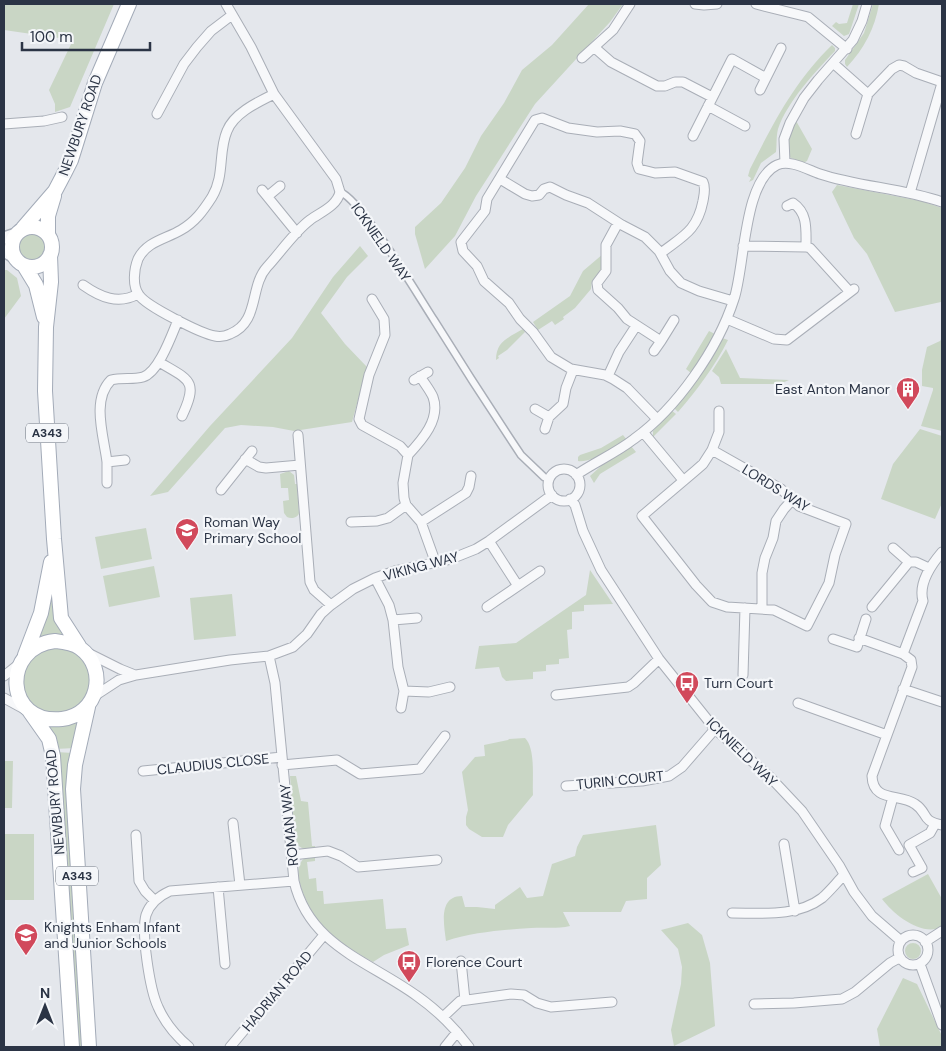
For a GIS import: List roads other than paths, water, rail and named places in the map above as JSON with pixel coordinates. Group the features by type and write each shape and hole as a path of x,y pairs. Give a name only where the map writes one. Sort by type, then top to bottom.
{"main road":[{"name":"NEWBURY ROAD","path":"48,234 48,216 55,190 71,160 95,83 129,4"},
{"name":"NEWBURY ROAD","path":"14,234 55,190"},
{"path":"14,234 35,227 48,234"},
{"name":"A343","path":"14,234 9,254 25,267 36,285 46,326"},
{"name":"A343","path":"48,234 52,245 50,255 50,306 46,326 45,391 61,618 90,658 97,683 91,702"},
{"path":"25,267 31,268 42,265 50,255"},
{"name":"A343","path":"28,711 19,696 16,685 23,659 41,613 54,540"},
{"path":"23,659 36,646 48,642 62,642 81,648"},
{"name":"NEWBURY ROAD","path":"89,1047 73,804 75,765 91,702"},
{"path":"28,711 48,718 62,719 76,714 91,702"},
{"name":"NEWBURY ROAD","path":"28,711 49,739 53,756 72,1047"}],"street":[{"name":"ICKNIELD WAY","path":"226,4 274,94 336,179 340,192 354,202 384,244 521,455 544,477"},
{"path":"582,58 613,30 630,4"},
{"path":"695,4 717,4"},
{"path":"756,4 781,7 811,19 847,49"},
{"path":"784,163 784,139 788,127 804,98 847,49 860,28 867,4"},
{"path":"157,114 184,64 211,31 232,15"},
{"path":"595,48 610,62 657,86 683,82 712,97"},
{"path":"760,90 781,48"},
{"path":"693,136 732,60 766,78"},
{"path":"833,63 868,94"},
{"path":"856,134 868,94 892,69 900,64 916,73 942,83 910,193"},
{"path":"274,94 242,113 228,128 217,184 212,197 199,216 184,228 154,242 142,252 135,272 138,294 150,305 178,320 214,336 228,335 237,330 250,314 260,275 310,220 329,207 338,198 340,192"},
{"path":"708,106 745,126"},
{"path":"4,124 44,121 62,117"},
{"path":"657,419 627,388 608,376 573,370 548,354 507,300 484,281 478,266 462,249 462,239 485,211 487,200 537,119 547,119 568,128 635,134 640,142 637,163 639,170 655,173 675,172 700,180 704,185 700,216 685,235 661,253"},
{"path":"576,475 618,451 644,432 680,394 696,372 716,340 733,301 739,280 749,213 763,178 774,166 784,163 834,178 910,193 942,202"},
{"path":"500,179 529,195 539,194 544,189 551,187 588,203 618,223 645,237 661,253 670,271 681,283 699,291 733,301"},
{"path":"280,186 265,193 297,233"},
{"path":"787,206 793,203 801,208 806,221 806,247"},
{"path":"618,223 607,242 607,269 598,282 597,287 601,294 618,308 627,319 661,342"},
{"path":"726,319 774,339 787,340 852,291 810,248 743,246"},
{"path":"83,285 113,299 129,299 138,294"},
{"path":"372,299 384,319 385,336 369,375 359,419 362,425 400,446 408,455"},
{"path":"107,483 107,462 101,410 102,397 106,386 112,380 144,377 154,370 178,320"},
{"path":"654,351 674,320"},
{"path":"608,376 622,347 636,326"},
{"path":"159,362 187,380 190,397 182,416"},
{"path":"545,429 549,417 563,404 566,388 573,370"},
{"path":"421,376 433,397 435,418 408,455 403,483 406,505 421,522 435,561"},
{"path":"535,409 549,417"},
{"name":"LORDS WAY","path":"712,450 781,489 800,506 846,524 835,555 829,583 807,626 779,612 762,608 721,606 708,600 642,516 703,464 712,450 719,432 720,411"},
{"path":"644,432 684,480"},
{"path":"298,435 310,582 314,590 330,605"},
{"path":"221,490 252,451"},
{"path":"107,462 125,460"},
{"path":"245,460 259,467 266,468 300,465"},
{"path":"566,469 572,471 579,482 576,495 570,499 561,500 552,495 548,483 554,473 566,469"},
{"path":"421,522 466,493 471,476"},
{"name":"VIKING WAY","path":"269,656 299,642 330,605 353,590 375,578 395,571 451,559 476,549 552,495"},
{"name":"ICKNIELD WAY","path":"570,499 575,505 583,531 601,570 659,658 715,729 770,777 802,811 819,834 854,892 872,916 901,940"},
{"path":"762,608 762,573 765,558 773,538 776,521 793,500"},
{"path":"351,522 377,521 388,518 406,505"},
{"path":"489,541 518,586"},
{"path":"893,548 909,562 916,562 929,568"},
{"path":"903,654 922,601 920,593 929,568 942,552"},
{"path":"872,607 909,562"},
{"path":"487,607 540,571"},
{"path":"375,578 393,620 398,667 404,690 401,708"},
{"path":"743,675 745,608"},
{"path":"393,620 417,618"},
{"path":"833,639 857,647 866,619"},
{"path":"859,638 903,654 911,660 912,667 873,771 872,781 876,790 915,804 925,818 939,824 930,834 909,845 922,868 913,872"},
{"path":"81,648 120,669 136,675"},
{"path":"91,702 119,680 136,675 230,660 269,656"},
{"name":"ROMAN WAY","path":"269,656 275,683 294,881 304,909 324,935 339,947 417,996 444,1017 469,1047"},
{"path":"556,695 628,687 659,658"},
{"path":"4,676 23,659"},
{"path":"404,690 429,692 450,687"},
{"path":"903,689 942,702"},
{"path":"4,698 28,711"},
{"path":"798,703 887,734"},
{"name":"TURIN COURT","path":"566,786 669,776 682,766 715,729"},
{"name":"CLAUDIUS CLOSE","path":"144,771 282,761 337,760 360,774 420,769 445,736"},
{"path":"893,797 885,826 899,850"},
{"path":"234,823 240,885"},
{"path":"136,835 140,882 144,891 154,901"},
{"path":"784,844 795,911"},
{"path":"292,855 328,851 342,856 358,867 438,860"},
{"path":"732,913 795,911 810,906 823,897 844,875"},
{"path":"188,1047 176,1036 165,1020 152,991 148,967 145,921 148,910 162,894 170,891 294,881"},
{"path":"218,887 225,964"},
{"path":"925,942 942,931"},
{"name":"HADRIAN ROAD","path":"230,1047 324,935"},
{"path":"914,935 922,938 928,946 928,954 920,964 910,966 902,962 899,958 898,949 901,940 914,935"},
{"path":"754,1004 842,999 855,992 890,963 899,958"},
{"path":"461,961 465,1000"},
{"path":"920,964 942,1025"},
{"path":"444,1017 455,1004 465,1000 518,994 542,1006 551,1007 612,1002"},
{"path":"445,1047 457,1032"}],"place":[{"name":"East Anton Manor","path":"908,410"},
{"name":"Roman Way Primary School","path":"187,551"},
{"name":"Turn Court","path":"687,704"},
{"name":"Knights Enham Infant and Junior Schools","path":"26,956"},
{"name":"Florence Court","path":"409,983"}]}
